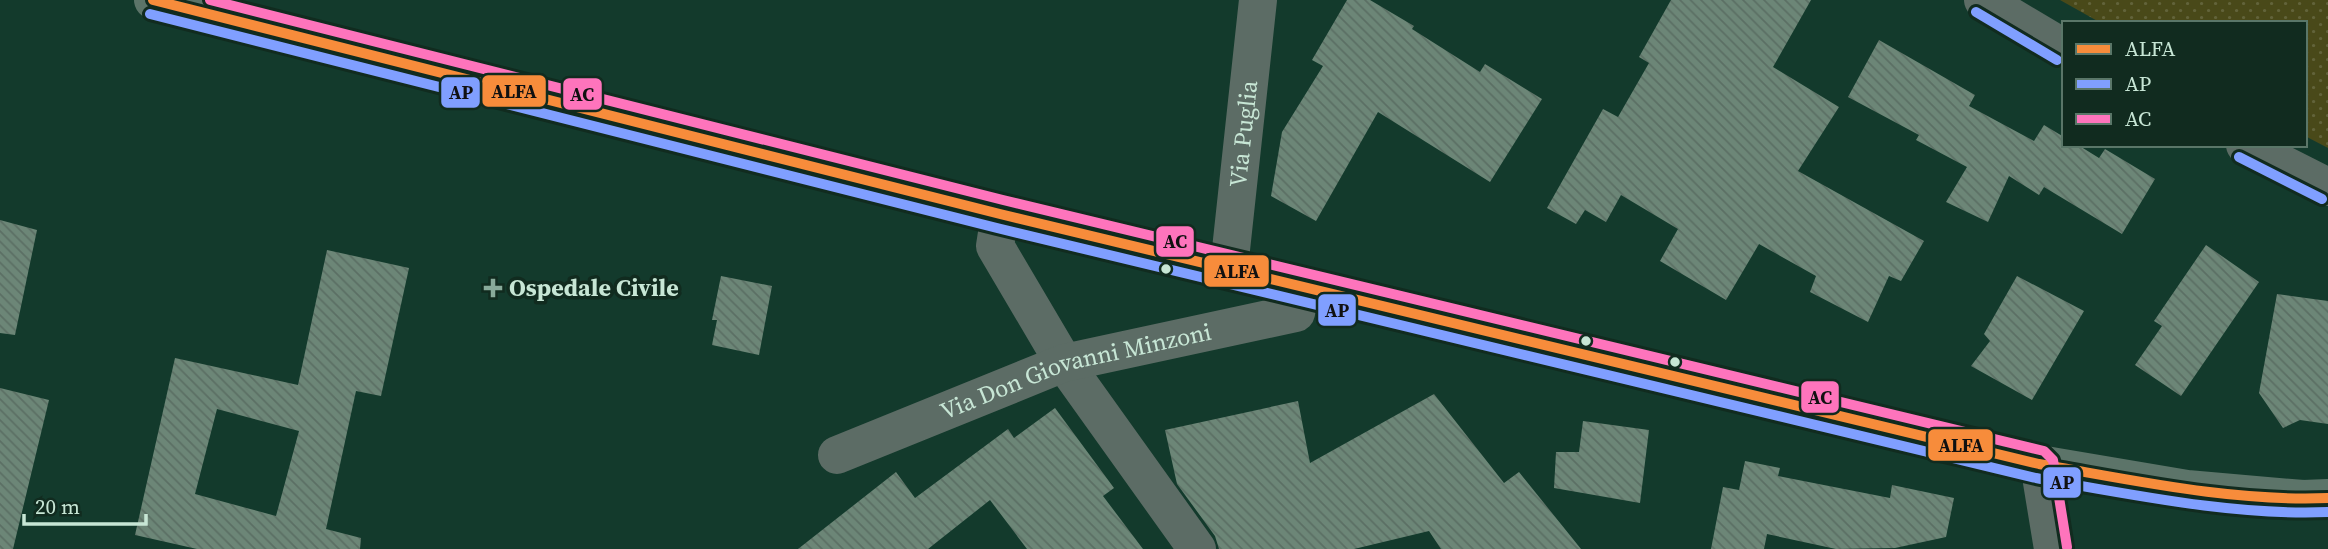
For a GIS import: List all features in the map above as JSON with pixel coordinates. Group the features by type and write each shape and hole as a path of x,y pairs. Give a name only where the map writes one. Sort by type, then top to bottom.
{"main road":[{"path":"153,0 1000,214 2039,464 2188,489 2320,494"}],"street":[{"name":"Via Puglia","path":"1229,268 1258,0"},
{"path":"1983,0 2062,47"},
{"path":"2249,147 2328,187"},
{"path":"1000,214 995,246 1064,363 1197,549"},
{"name":"Via Don Giovanni Minzoni","path":"837,455 1064,363 1296,313 1301,288"},
{"path":"2039,464 2049,548"}],"shaded area":[{"path":"2060,0 2328,0 2328,148 2307,137 2307,21 2097,21"}],"building":[{"path":"1347,0 1370,0 1414,26 1412,29 1480,72 1485,64 1542,99 1490,182 1378,112 1316,221 1271,196 1282,132 1323,66 1312,60"},
{"path":"1671,0 1811,0 1773,67 1839,107 1798,171 1924,241 1901,281 1889,276 1868,322 1810,292 1816,276 1759,244 1726,300 1660,261 1678,229 1621,195 1606,222 1585,210 1576,224 1547,208 1603,109 1618,117 1649,63 1639,57"},
{"path":"1879,40 1975,95 1969,106 2034,141 2044,125 2062,136 2062,147 2081,147 2099,158 2105,149 2155,179 2122,234 2044,187 2039,195 2009,176 1988,222 1946,202 1967,167 1916,140 1919,135 1848,97"},
{"path":"0,220 37,230 15,335 0,333"},
{"path":"2206,245 2259,282 2181,396 2135,365 2162,326 2154,321"},
{"path":"327,250 409,268 381,396 356,391 326,529 361,538 360,549 197,549 135,535 175,358 298,385","holes":["217,409 299,431 276,516 195,494"]},
{"path":"721,276 772,286 759,355 712,345 717,320 712,320"},
{"path":"2017,276 2084,311 2032,400 1971,366 1990,341 1984,334"},
{"path":"2277,294 2328,301 2328,424 2300,420 2283,428 2259,393"},
{"path":"0,388 49,400 13,549 0,549"},
{"path":"1434,394 1504,483 1519,472 1581,549 1441,549 1429,531 1354,549 1219,549 1215,536 1177,484 1165,430 1298,401 1310,463"},
{"path":"1055,408 1114,488 1103,496 1143,549 1027,549 990,500 928,549 798,549 896,472 915,498 1008,429 1014,438"},
{"path":"1583,421 1649,430 1640,503 1554,488 1556,452 1579,452"},
{"path":"1745,461 1780,468 1778,476 1890,498 1892,485 1954,498 1946,537 1895,548 1836,549 1767,534 1764,549 1711,549 1723,487 1739,490"}],"transit line":[{"name":"ALFA","path":"153,0 1000,214 2039,464 2219,493 2256,497 2328,498"},
{"name":"AC","path":"210,0 1003,200 2044,451 2053,460 2067,547"},
{"name":"AP","path":"1976,12 2057,60"},
{"name":"AP","path":"150,14 997,228 2036,478 2219,507 2256,511 2328,512"},
{"name":"AP","path":"2239,157 2322,199"}],"place":[{"name":"Ospedale Civile","path":"493,288"}]}
